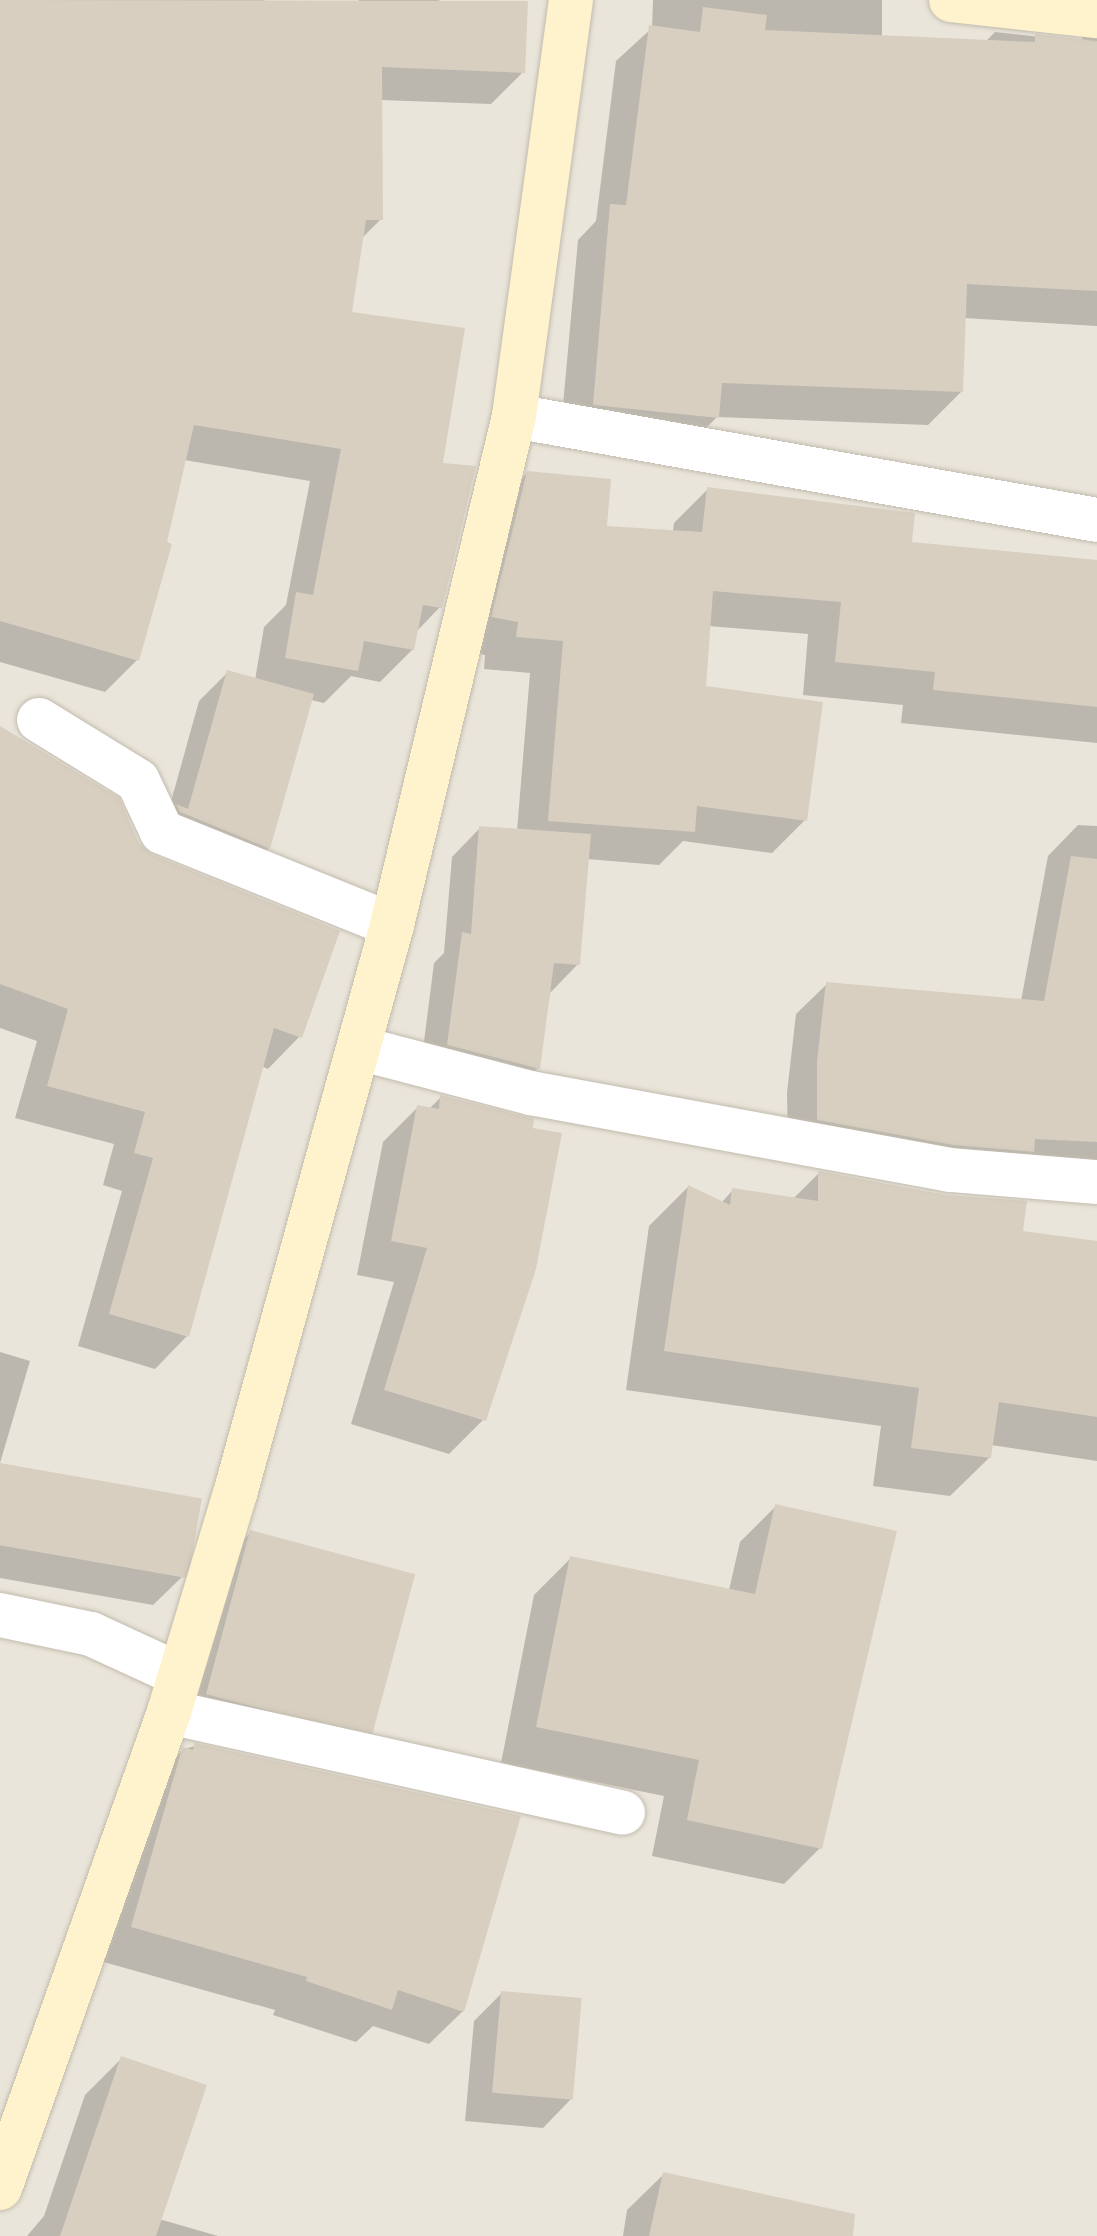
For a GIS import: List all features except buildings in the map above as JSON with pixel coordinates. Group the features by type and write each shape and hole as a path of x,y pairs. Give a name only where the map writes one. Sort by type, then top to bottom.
{"street":[{"path":"0,2188 173,1693 235,1494 392,925 514,416 571,0"},
{"path":"951,0 1097,16"},
{"path":"514,416 1097,520"},
{"path":"39,720 138,781 162,832 392,925"},
{"path":"359,1048 531,1093 950,1170 1097,1182"},
{"path":"0,1615 91,1634 173,1693 623,1813"}],"shaded area":[{"path":"0,0 1097,0 1097,2236 0,2236"}]}
